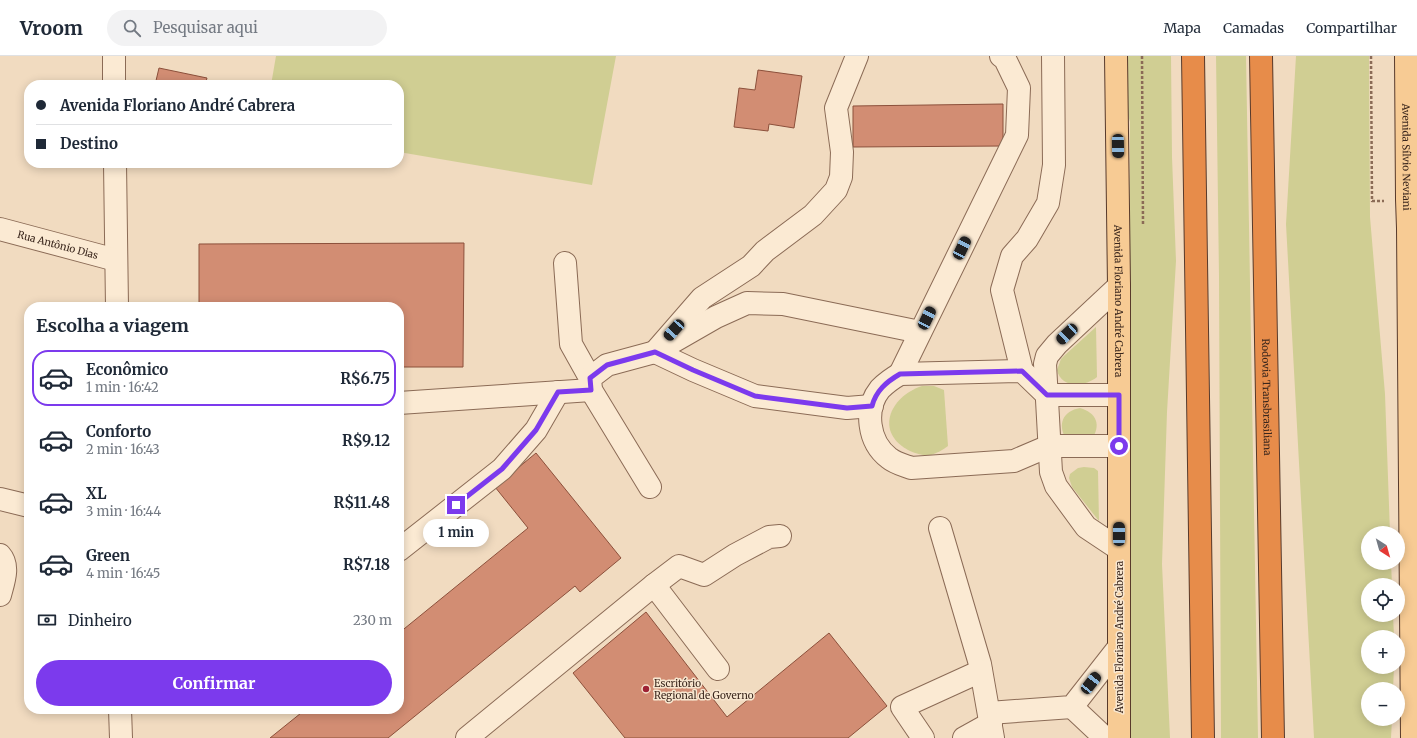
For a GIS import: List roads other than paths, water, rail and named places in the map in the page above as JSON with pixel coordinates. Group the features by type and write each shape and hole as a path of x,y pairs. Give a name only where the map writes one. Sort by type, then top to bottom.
{"highway":[{"path":"1193,56 1203,738"},
{"name":"Rodovia Transbrasiliana","path":"1261,56 1273,738"}],"main road":[{"name":"Avenida Floriano André Cabrera","path":"1116,56 1119,286 1119,738"},
{"name":"Avenida Sílvio Neviani","path":"1406,56 1407,199 1413,228 1415,703 1412,738"}],"street":[{"path":"114,56 114,80"},
{"path":"655,352 702,298 751,266 765,251 813,215 836,190 842,177 842,152 836,108 857,56"},
{"path":"900,374 1017,136 1019,88 1005,58 1001,56"},
{"path":"1053,56 1054,165 1048,203 1027,239 1012,256 1002,290 1022,371 1047,395 1119,395"},
{"path":"115,168 117,302"},
{"name":"Rua Antônio Dias","path":"0,229 116,260"},
{"path":"565,263 571,344 590,384 650,487"},
{"path":"1119,286 1057,344 1047,356 1046,364 1051,472 1056,486 1086,527 1119,549"},
{"path":"404,404 558,392 590,384 607,365 655,352 716,317 747,303 783,304 920,332"},
{"path":"655,352 755,396 847,408 872,406"},
{"path":"1022,371 900,374 889,380 880,389 874,400 870,412 870,425 873,437 880,449 888,458 911,468 1014,461 1049,446 1119,446"},
{"path":"404,546 502,469 536,430 558,392"},
{"path":"0,499 24,505"},
{"path":"940,528 981,671 991,725"},
{"path":"467,738 679,566 704,575 735,555 769,537 780,536"},
{"path":"0,556 2,557 6,574 0,595"},
{"path":"654,585 718,669"},
{"path":"964,738 991,725 1072,706 1119,647"},
{"path":"922,738 902,707 981,671"},
{"path":"1072,706 1105,738"},
{"path":"120,714 121,738"}],"place":[{"name":"Escritório Regional de Governo","path":"646,689"}]}
